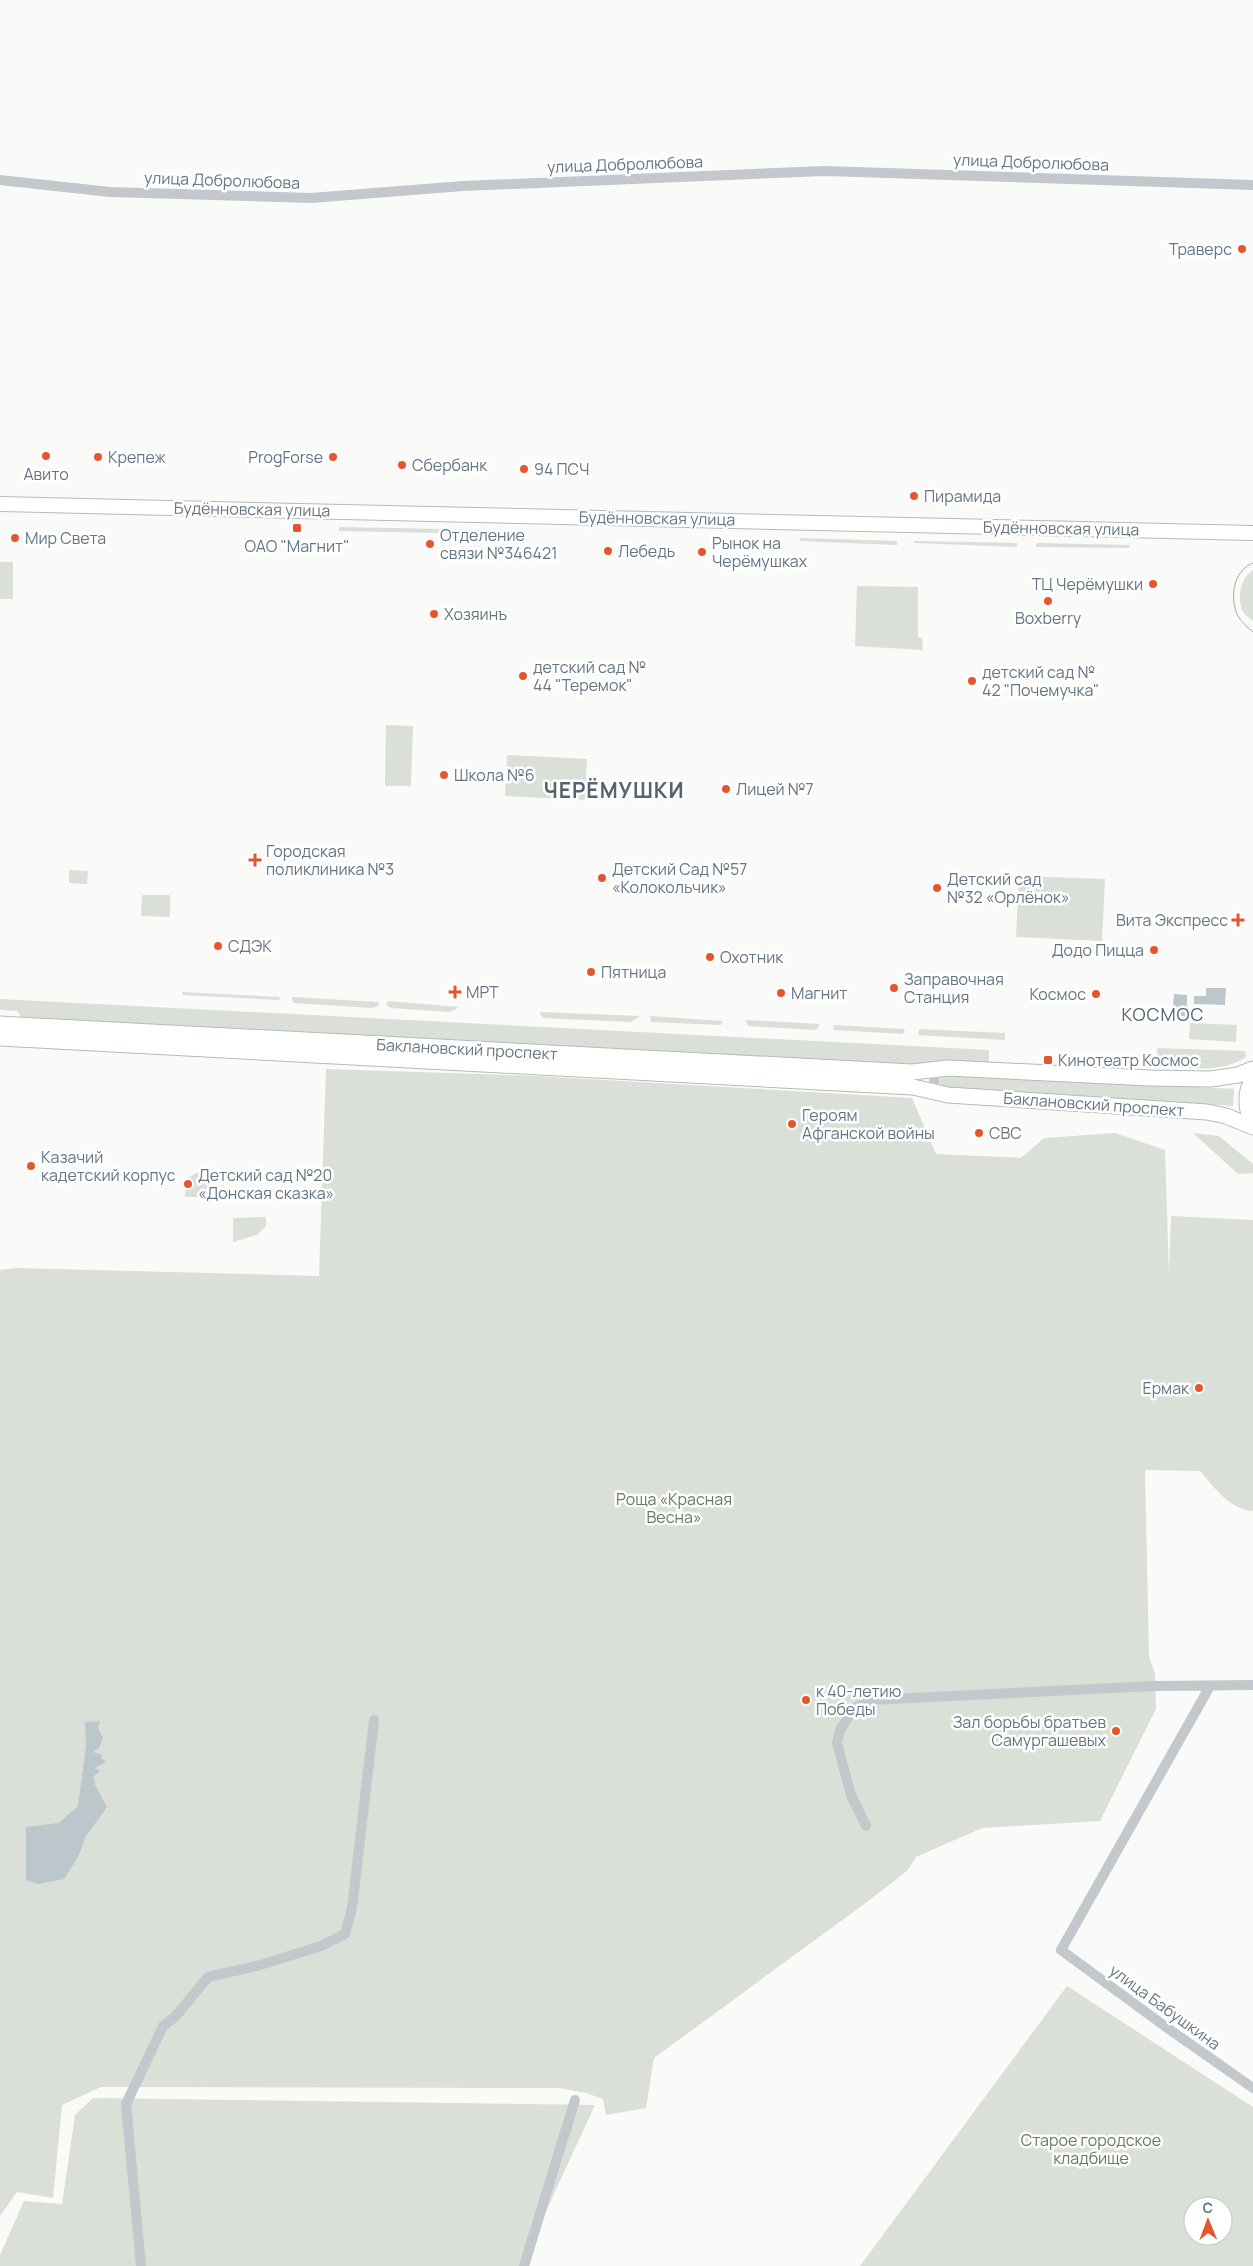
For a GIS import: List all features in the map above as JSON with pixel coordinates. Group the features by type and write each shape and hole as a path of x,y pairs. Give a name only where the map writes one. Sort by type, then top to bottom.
{"main road":[{"name":"Будённовская улица","path":"0,504 1253,533"},
{"name":"Баклановский проспект","path":"0,1024 912,1072 948,1068 1150,1078 1211,1079 1238,1075 1253,1069"},
{"name":"Баклановский проспект","path":"0,1038 893,1086 948,1095 1206,1112 1226,1116 1253,1126"},
{"path":"1253,1078 1249,1086 1246,1103 1253,1126"}],"street":[{"name":"улица Добролюбова","path":"0,180 110,192 311,198 463,186 825,171 1253,185"},
{"path":"934,1071 934,1092"},
{"path":"1154,1686 1155,1674"},
{"path":"866,1826 851,1796 837,1743 840,1730 854,1708 871,1700 1154,1686 1253,1685"},
{"name":"улица Бабушкина","path":"1210,1686 1061,1950 1166,2028 1253,2088"},
{"path":"141,2266 126,2104 163,2026 176,2016 208,1977 266,1963 321,1946 345,1934 352,1908 374,1720"},
{"path":"524,2266 576,2100"}],"green space":[{"path":"339,527 492,530 492,534 339,531"},
{"path":"800,538 897,541 897,545 800,541"},
{"path":"914,541 1017,543 1017,547 914,543"},
{"path":"1037,543 1130,545 1129,548 1036,547"},
{"path":"0,562 13,562 13,599 0,599"},
{"path":"1253,570 1253,621 1243,611 1240,593 1243,582"},
{"path":"857,586 918,587 918,637 922,638 923,650 855,646"},
{"path":"386,725 413,726 411,786 385,786"},
{"path":"507,755 587,759 585,800 505,796"},
{"path":"69,870 88,871 87,884 69,883"},
{"path":"1019,876 1105,879 1102,941 1016,937"},
{"path":"142,895 170,895 170,917 141,916"},
{"path":"182,992 280,997 279,1000 183,995"},
{"path":"292,997 379,1002 379,1006 372,1008 293,1003"},
{"path":"0,999 989,1050 989,1065 916,1066 22,1018 17,1011 0,1010"},
{"path":"388,1001 459,1007 450,1012 391,1008 386,1005"},
{"path":"539,1012 640,1016 631,1022 543,1018"},
{"path":"650,1016 723,1021 721,1025 651,1022"},
{"path":"746,1020 820,1024 816,1030 748,1026"},
{"path":"1190,1023 1237,1025 1236,1042 1189,1039"},
{"path":"833,1025 905,1029 903,1034 834,1030"},
{"path":"919,1029 1005,1033 1005,1040 918,1035"},
{"path":"1157,1048 1245,1051 1246,1057 1237,1062 1218,1067 1166,1067 1158,1059"},
{"name":"Роща «Красная Весна»","path":"326,1069 537,1076 912,1098 936,1154 1021,1158 1044,1138 1115,1133 1165,1150 1169,1273 1171,1216 1253,1220 1253,1511 1237,1507 1223,1497 1200,1471 1145,1470 1149,1656 1155,1674 1156,1709 1100,1821 982,1828 916,1857 908,1870 871,1899 654,2058 646,2108 606,2115 603,2099 586,2093 560,2088 101,2087 62,2105 53,2198 17,2192 0,2216 0,1270 17,1268 319,1276"},
{"path":"946,1074 1234,1089 1233,1106 944,1089 940,1087 939,1078"},
{"path":"1193,1133 1219,1136 1253,1164 1253,1173 1238,1174"},
{"path":"196,1173 211,1173 210,1197 185,1197 186,1180"},
{"path":"266,1217 266,1226 257,1235 233,1242 233,1218"},
{"name":"Старое городское кладбище","path":"1067,1986 1253,2107 1253,2266 860,2266"},
{"path":"93,2098 595,2105 535,2235 525,2266 0,2266 0,2255 24,2201 62,2204 75,2115"}],"shaded area":[{"path":"1206,988 1226,988 1225,1005 1194,1004 1194,996 1206,996"},
{"path":"1174,994 1187,995 1187,1016 1172,1016"},
{"path":"100,1721 98,1728 103,1738 99,1748 93,1752 102,1755 101,1758 106,1762 95,1768 100,1771 94,1776 95,1785 107,1807 86,1836 78,1857 64,1879 38,1884 26,1880 26,1827 59,1823 78,1806 86,1746 85,1722"}],"tram line":[{"path":"1253,563 1241,572 1234,587 1233,595 1239,618 1253,632"}],"place":[{"name":"Траверс","path":"1242,249"},
{"name":"Авито","path":"46,456"},
{"name":"Крепеж","path":"98,457"},
{"name":"ProgForse","path":"333,457"},
{"name":"Сбербанк","path":"402,465"},
{"name":"94 ПСЧ","path":"524,469"},
{"name":"Пирамида","path":"914,496"},
{"name":"ОАО \"Магнит\"","path":"297,528"},
{"name":"Мир Света","path":"15,538"},
{"name":"Отделение связи №346421","path":"430,544"},
{"name":"Лебедь","path":"608,551"},
{"name":"Рынок на Черёмушках","path":"702,552"},
{"name":"ТЦ Черёмушки","path":"1153,584"},
{"name":"Boxberry","path":"1048,601"},
{"name":"Хозяинъ","path":"434,614"},
{"name":"детский сад № 44 \"Теремок\"","path":"523,676"},
{"name":"детский сад № 42 \"Почемучка\"","path":"972,681"},
{"name":"Школа №6","path":"444,775"},
{"name":"Лицей №7","path":"726,789"},
{"name":"Городская поликлиника №3","path":"255,860"},
{"name":"Детский Сад №57 «Колокольчик»","path":"602,878"},
{"name":"Детский сад №32 «Орлёнок»","path":"937,888"},
{"name":"Вита Экспресс","path":"1238,920"},
{"name":"СДЭК","path":"218,946"},
{"name":"Додо Пицца","path":"1154,950"},
{"name":"Охотник","path":"710,957"},
{"name":"Пятница","path":"591,972"},
{"name":"Заправочная Станция","path":"894,988"},
{"name":"МРТ","path":"455,992"},
{"name":"Магнит","path":"781,993"},
{"name":"Космос","path":"1096,994"},
{"name":"Кинотеатр Космос","path":"1048,1060"},
{"name":"Героям Афганской войны","path":"792,1124"},
{"name":"СВС","path":"979,1133"},
{"name":"Казачий кадетский корпус","path":"31,1166"},
{"name":"Детский сад №20 «Донская сказка»","path":"188,1184"},
{"name":"Ермак","path":"1199,1388"},
{"name":"к 40-летию Победы","path":"806,1700"},
{"name":"Зал борьбы братьев Самургашевых","path":"1116,1731"}],"district":[{"name":"ЧЕРЁМУШКИ","path":"614,790"},
{"name":"КОСМОС","path":"1163,1014"}]}
